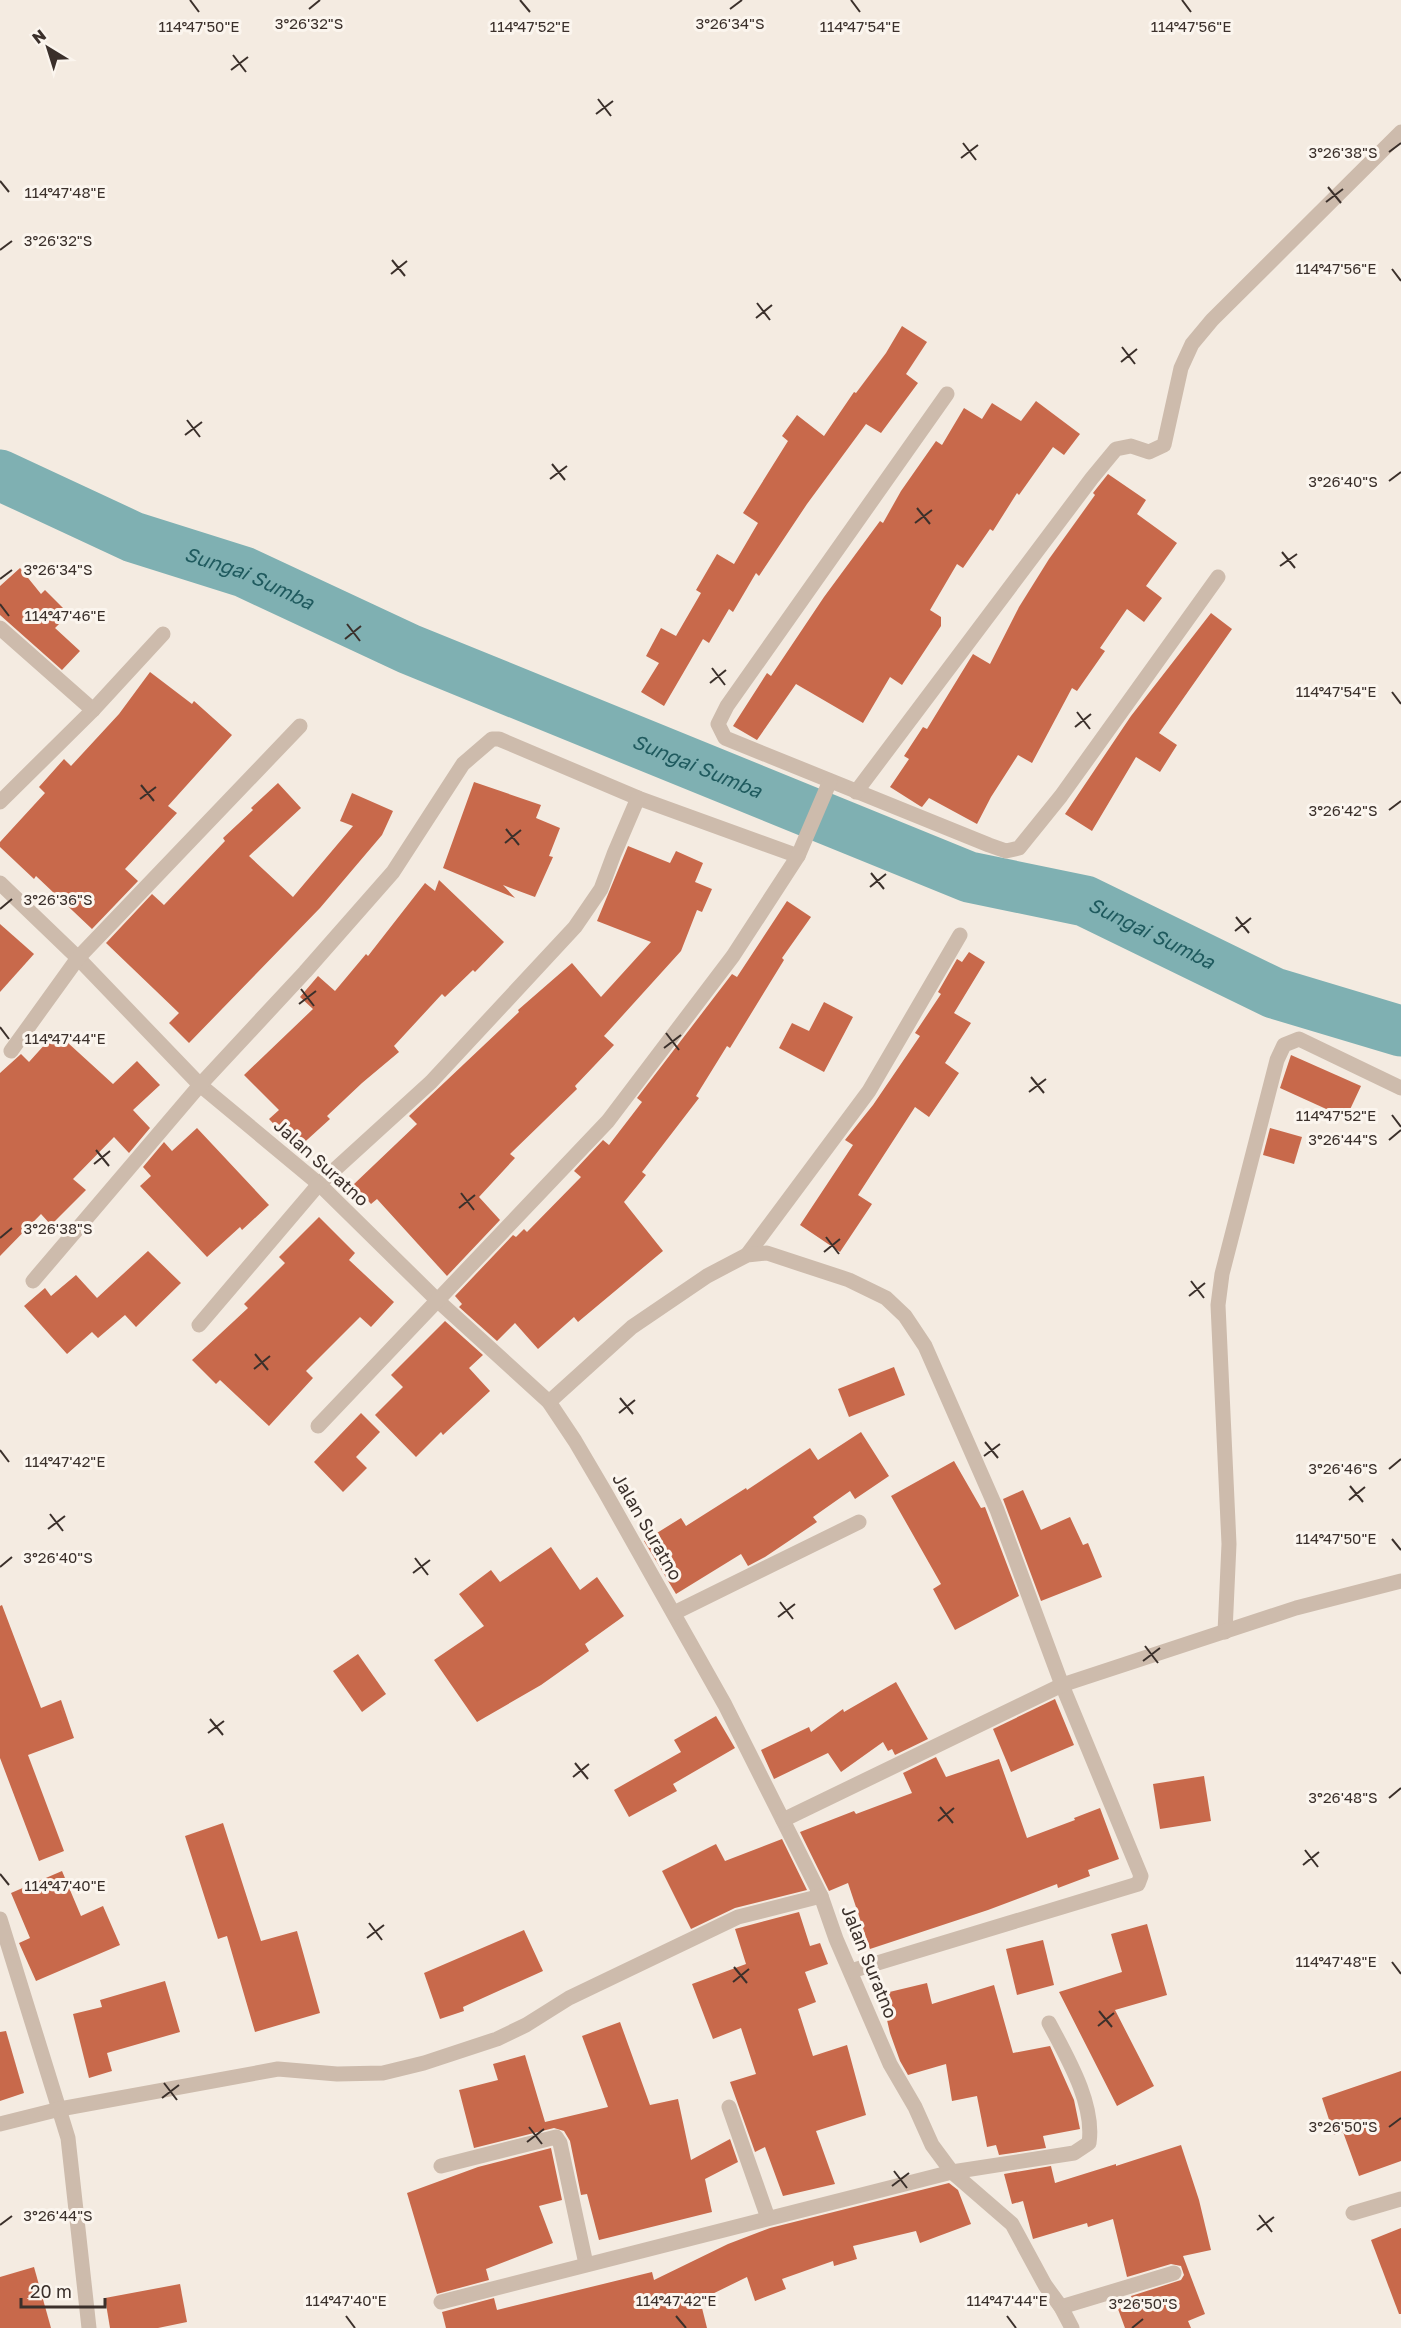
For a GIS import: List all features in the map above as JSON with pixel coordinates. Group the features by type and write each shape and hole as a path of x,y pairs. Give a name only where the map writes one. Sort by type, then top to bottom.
{"street":[{"path":"856,792 1116,449 1131,446 1149,452 1164,445 1181,368 1192,344 1212,320 1401,132"},
{"path":"947,394 728,706 718,724 725,738 828,787 856,792 1006,851 1018,848 1061,796 1218,577"},
{"path":"0,628 93,710"},
{"path":"0,802 93,710 163,634"},
{"path":"11,1051 78,958 300,726"},
{"path":"33,1281 200,1085 305,972 393,872 464,764 492,739 499,738 638,798 798,856"},
{"path":"318,1426 436,1299 608,1121 733,956 798,856 828,787"},
{"path":"199,1325 320,1184 431,1082 575,927 601,889 638,798"},
{"name":"Jalan Suratno","path":"0,882 78,958 200,1085 320,1184 436,1299 549,1402 599,1481 725,1704 822,1896 836,1939 890,2064 915,2107 932,2145 952,2172 1012,2224 1045,2285 1061,2307 1072,2328"},
{"path":"747,1255 869,1091 960,935"},
{"path":"1225,1632 1229,1544 1218,1305 1222,1274 1277,1060 1284,1045 1299,1039 1401,1088"},
{"path":"549,1402 632,1328 707,1276 747,1255 767,1253 849,1280 886,1298 905,1316 925,1346 997,1510 1062,1685 1137,1866 1140,1880 1138,1884 851,1971"},
{"path":"674,1613 859,1522"},
{"path":"783,1820 1062,1685 1296,1608 1401,1581"},
{"path":"0,2124 60,2109 278,2069 337,2074 383,2073 423,2062 496,2039 516,2030 569,1998 738,1917 822,1896"},
{"path":"0,1919 68,2138 89,2328"},
{"path":"441,2302 952,2172 1074,2153 1089,2143 1091,2131 1078,2077 1049,2023"},
{"path":"729,2107 768,2218"},
{"path":"441,2166 556,2137 560,2143 586,2264"},
{"path":"1353,2213 1401,2199"},
{"path":"1061,2307 1174,2273"}],"building":[{"path":"902,326 927,342 906,374 918,383 881,433 866,424 807,504 759,576 756,573 733,612 729,609 709,643 703,639 664,706 641,692 659,663 646,656 661,628 676,636 701,593 696,590 717,554 734,564 758,523 743,513 788,441 782,436 797,415 824,436 854,392 856,393 886,353"},
{"path":"1036,401 1080,434 1064,455 1053,447 1019,495 1017,493 993,531 990,529 963,568 957,564 930,610 941,617 941,626 902,685 890,677 863,723 796,684 757,740 733,726 767,673 771,676 824,597 880,521 883,523 901,491 936,441 942,445 964,408 982,419 992,403 1021,421"},
{"path":"1108,474 1146,500 1137,514 1177,543 1146,586 1162,598 1144,622 1127,609 1100,648 1105,651 1077,691 1072,688 1032,763 1018,755 977,824 929,798 922,807 920,806 890,787 909,759 904,756 923,727 927,729 973,654 990,664 1019,607 1049,559 1095,495 1093,493"},
{"path":"20,568 41,594 45,590 69,614 55,628 80,651 62,670 0,615 0,586"},
{"path":"1211,613 1232,629 1159,733 1177,745 1160,772 1136,757 1092,831 1065,814 1131,716"},
{"path":"150,672 192,704 194,701 232,735 168,806 177,813 125,869 138,881 92,929 36,876 34,879 0,847 0,842 45,793 39,787 64,759 71,766 119,714"},
{"path":"474,782 541,805 536,818 560,828 549,856 553,857 535,897 503,885 515,898 443,868"},
{"path":"278,783 301,808 249,856 293,897 353,826 340,821 352,793 393,811 382,835 320,908 189,1043 169,1023 179,1013 106,943 152,894 164,905 225,841 223,838 253,810 251,808"},
{"path":"628,846 670,863 676,851 703,863 695,882 712,889 702,912 697,910 681,951 604,1036 614,1045 575,1086 577,1089 510,1154 515,1158 479,1197 500,1220 447,1276 377,1199 371,1204 353,1185 417,1124 409,1116 519,1012 518,1010 572,963 601,997 651,942 597,921"},
{"path":"439,880 504,942 475,972 473,970 445,997 442,994 394,1046 399,1052 327,1116 330,1119 297,1149 269,1119 279,1110 244,1075 313,1009 300,997 318,976 335,991 366,954 368,956 425,883 435,891"},
{"path":"787,901 811,917 782,958 784,960 730,1048 727,1046 696,1096 699,1098 642,1172 646,1175 624,1202 663,1251 578,1322 574,1317 538,1349 515,1323 497,1341 459,1307 462,1304 455,1296 513,1235 516,1237 524,1229 527,1232 581,1177 574,1171 603,1140 609,1145 642,1102 637,1098 732,974 737,977"},
{"path":"0,924 34,954 0,992"},
{"path":"969,952 985,962 954,1013 971,1023 945,1063 959,1073 929,1117 915,1107 858,1195 872,1204 840,1252 800,1225 853,1145 845,1140 873,1105 920,1036 915,1033 941,994 938,992 957,959 962,962"},
{"path":"824,1002 853,1017 824,1072 779,1048 792,1023 809,1031"},
{"path":"56,1032 113,1084 137,1061 160,1085 133,1110 150,1128 129,1153 114,1137 73,1179 86,1190 51,1225 41,1214 0,1256 0,1073 21,1054 29,1062"},
{"path":"1291,1055 1361,1086 1346,1118 1280,1088"},
{"path":"197,1128 269,1205 242,1230 240,1227 207,1257 140,1186 151,1176 143,1167 164,1142 172,1151"},
{"path":"1270,1128 1302,1137 1294,1164 1263,1155"},
{"path":"319,1217 355,1253 349,1260 394,1302 371,1327 360,1317 306,1371 313,1378 269,1426 220,1380 216,1384 192,1360 248,1308 244,1304 285,1263 279,1257"},
{"path":"148,1251 181,1283 136,1327 125,1315 98,1338 92,1332 67,1354 24,1306 45,1288 51,1296 76,1275 97,1298"},
{"path":"445,1321 483,1355 469,1368 490,1391 443,1435 441,1432 416,1457 375,1415 403,1387 391,1375"},
{"path":"894,1367 905,1395 849,1417 838,1389"},
{"path":"361,1413 380,1432 356,1457 367,1468 343,1492 314,1462"},
{"path":"861,1432 889,1476 855,1499 850,1491 813,1517 817,1522 765,1557 748,1566 741,1554 676,1594 644,1541 681,1518 686,1526 746,1488 747,1490 810,1448 818,1460"},
{"path":"954,1461 981,1508 985,1507 1019,1596 955,1630 933,1589 941,1584 891,1496"},
{"path":"1023,1490 1041,1530 1070,1517 1083,1545 1088,1543 1102,1577 1041,1601 1003,1499"},
{"path":"551,1547 580,1590 597,1577 624,1616 585,1644 589,1651 541,1685 477,1722 434,1660 484,1626 459,1594 491,1570 500,1582"},
{"path":"2,1605 41,1708 61,1700 74,1738 28,1755 64,1851 39,1861 0,1758 0,1606"},
{"path":"358,1654 386,1694 362,1712 333,1671"},
{"path":"896,1682 928,1739 895,1755 892,1749 888,1751 883,1742 841,1772 828,1753 774,1779 761,1750 809,1727 811,1732 843,1709 844,1712"},
{"path":"1055,1699 1074,1745 1011,1772 993,1729"},
{"path":"716,1716 735,1748 673,1784 677,1791 629,1817 614,1790 681,1752 674,1740"},
{"path":"936,1757 946,1777 999,1759 1027,1838 1100,1808 1119,1859 1088,1870 1090,1876 1058,1888 1057,1884 988,1910 870,1949 848,1883 829,1891 800,1832 854,1811 856,1814 912,1793 903,1773"},
{"path":"1204,1776 1211,1821 1160,1829 1153,1784"},
{"path":"223,1823 261,1941 297,1931 320,2013 255,2032 227,1936 218,1939 185,1836"},
{"path":"782,1839 807,1890 735,1908 691,1929 662,1871 716,1844 725,1861"},
{"path":"62,1871 81,1916 103,1906 120,1945 36,1981 19,1943 30,1938 11,1893"},
{"path":"799,1912 810,1946 820,1943 828,1964 805,1972 816,2002 798,2009 813,2056 847,2045 866,2115 816,2131 835,2184 783,2196 765,2147 755,2152 730,2082 756,2074 741,2028 713,2039 692,1984 746,1964 735,1929"},
{"path":"1147,1924 1167,1995 1115,2010 1154,2086 1117,2106 1059,1992 1122,1972 1111,1934"},
{"path":"524,1930 543,1971 463,2007 464,2011 440,2019 424,1973"},
{"path":"1043,1940 1054,1985 1017,1995 1006,1949"},
{"path":"165,1981 180,2032 107,2053 112,2071 89,2078 73,2014 102,2007 100,2000"},
{"path":"927,1983 932,2004 994,1985 1013,2053 1050,2046 1074,2100 1080,2129 1043,2136 1046,2148 999,2155 996,2145 987,2147 977,2096 952,2101 946,2064 908,2075 900,2061 890,2033 881,1994"},
{"path":"620,2022 650,2105 678,2099 691,2160 730,2139 738,2162 705,2179 712,2212 599,2240 587,2194 581,2195 570,2141 564,2131 554,2128 474,2148 459,2090 498,2080 493,2064 525,2055 545,2122 608,2107 582,2036"},
{"path":"6,2031 24,2093 0,2101 0,2032"},
{"path":"1401,2071 1401,2161 1359,2176 1343,2132 1334,2135 1322,2098"},
{"path":"1181,2145 1199,2200 1211,2250 1183,2256 1205,2314 1188,2321 1191,2328 1125,2328 1118,2309 1133,2303 1131,2296 1181,2280 1184,2275 1181,2266 1171,2264 1127,2277 1113,2219 1088,2227 1087,2223 1033,2239 1023,2201 1012,2204 1004,2174 1051,2166 1055,2183"},
{"path":"551,2148 562,2200 539,2206 553,2243 486,2269 489,2280 437,2294 407,2193 478,2167"},
{"path":"949,2183 958,2190 971,2224 920,2243 916,2231 853,2246 857,2259 834,2266 833,2261 782,2279 786,2289 755,2301 747,2277 700,2300 707,2328 446,2328 442,2312 494,2298 497,2310 652,2272 654,2280 728,2244 770,2228"},
{"path":"1401,2228 1401,2314 1399,2314 1371,2240"},
{"path":"34,2267 51,2328 0,2328 0,2277"},
{"path":"180,2284 187,2322 158,2328 110,2328 105,2298"}],"waterway":[{"name":"Sungai Sumba","path":"0,475 133,537 244,572 409,649 969,877 1085,901 1274,993 1401,1031"}]}
